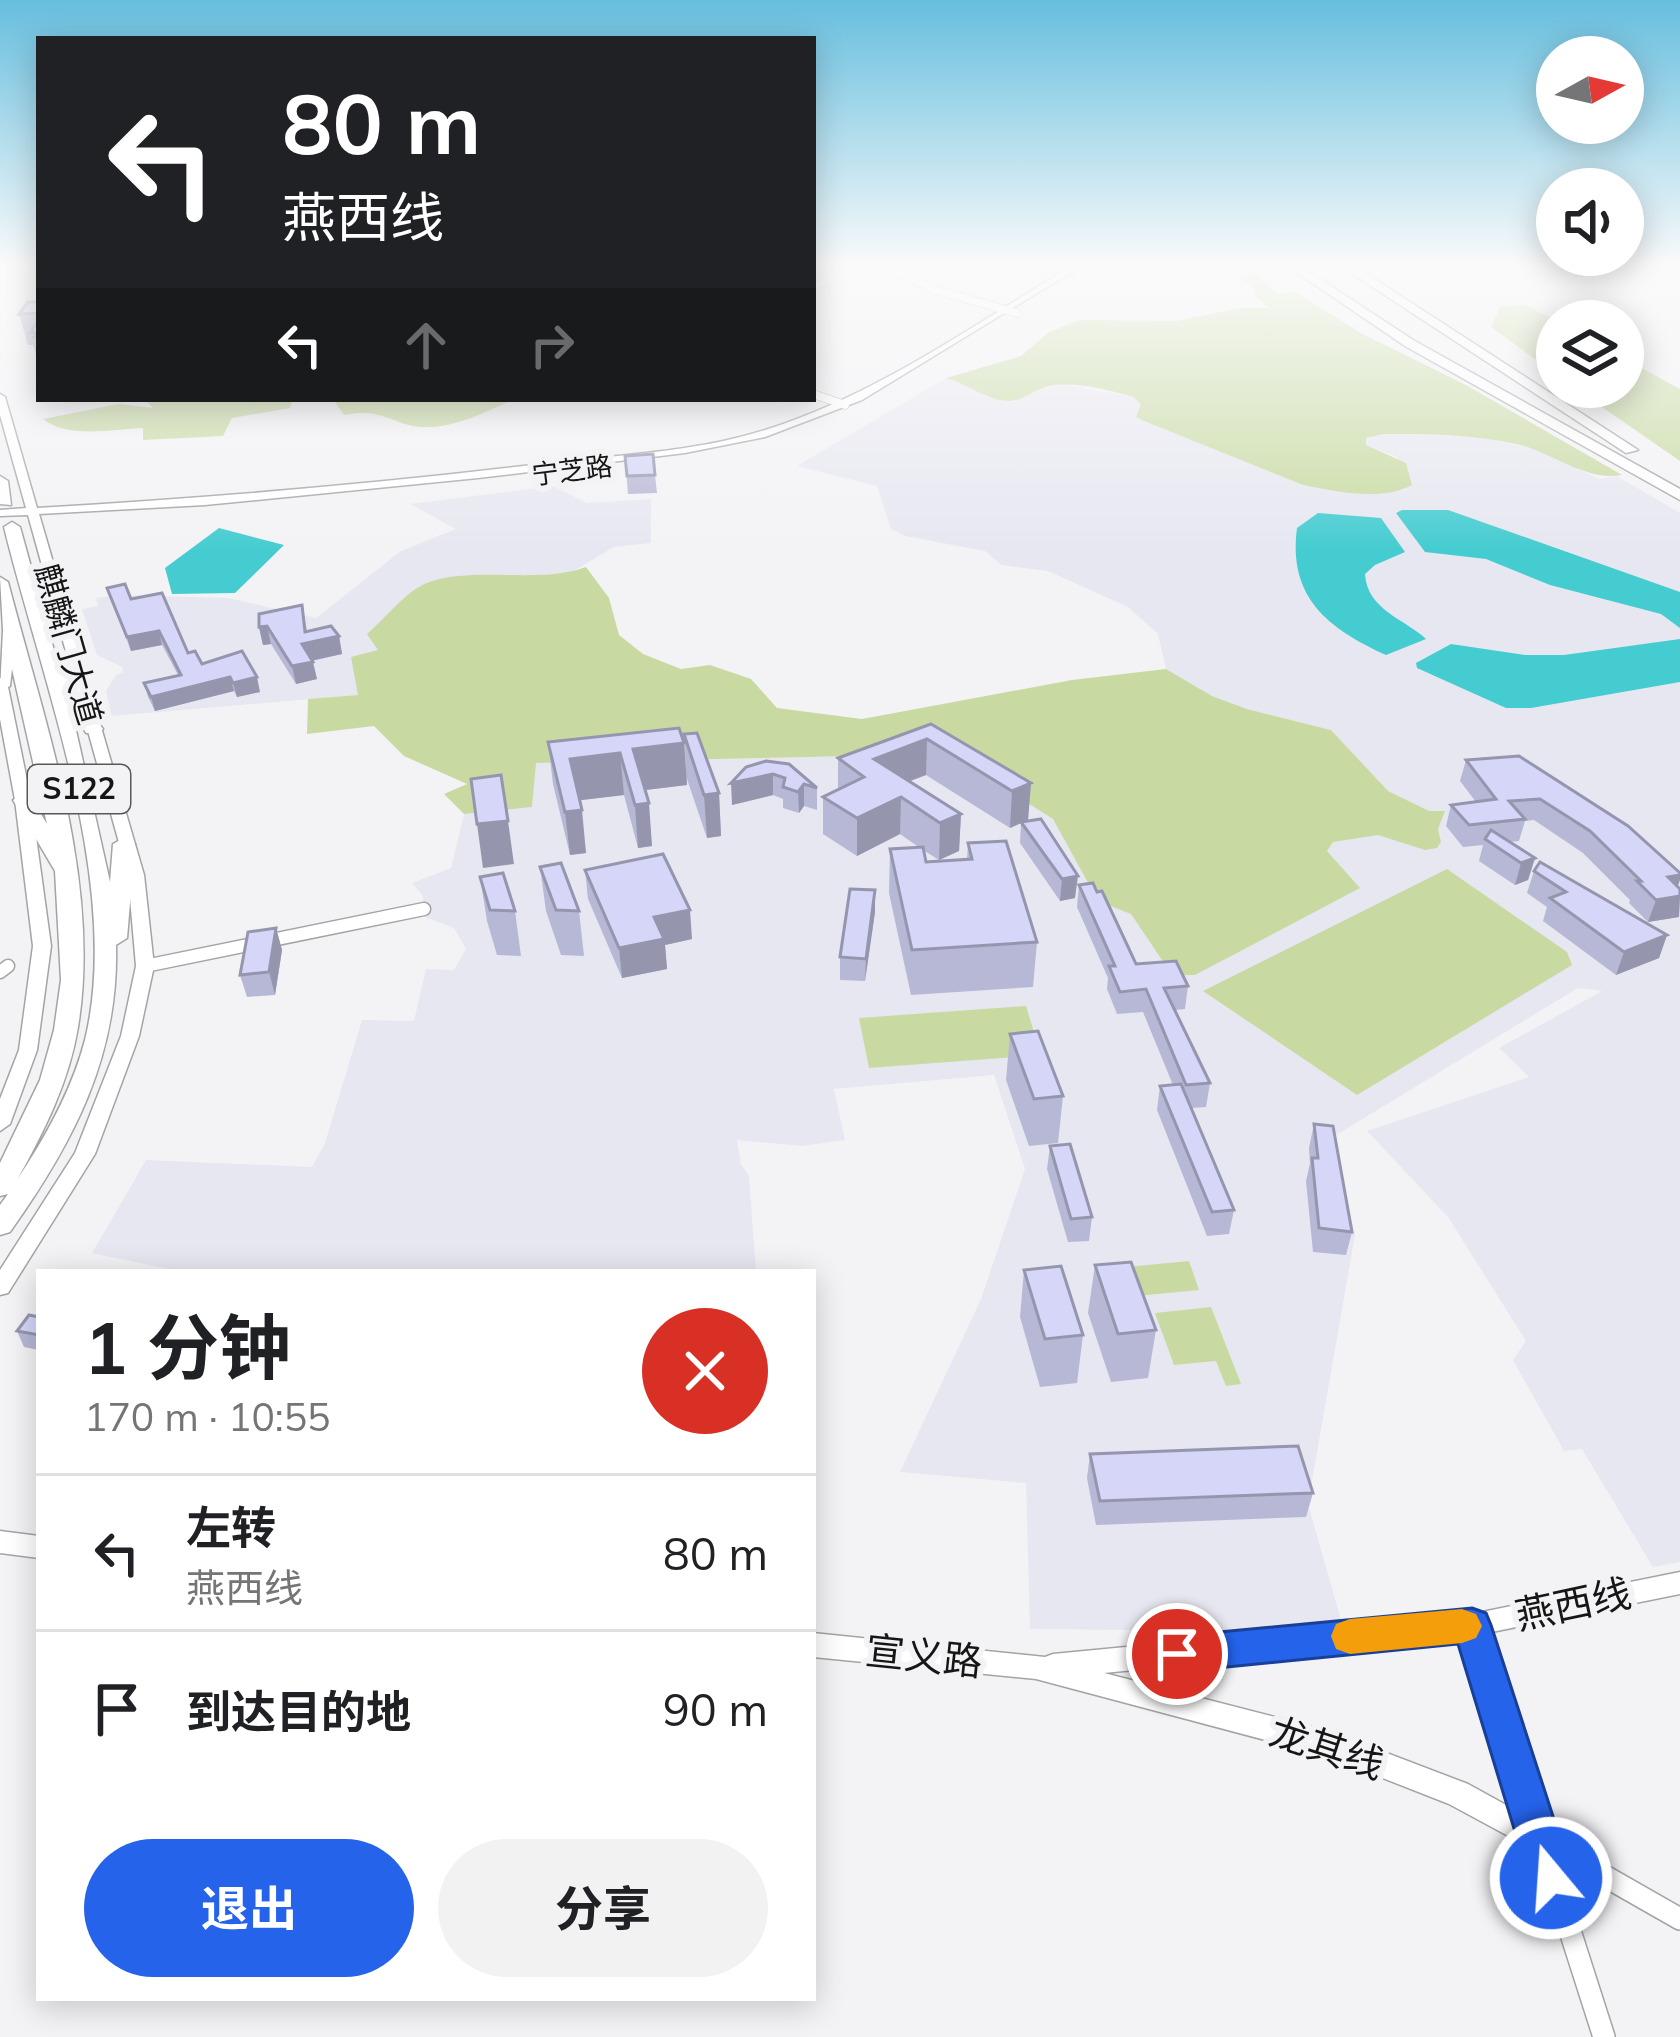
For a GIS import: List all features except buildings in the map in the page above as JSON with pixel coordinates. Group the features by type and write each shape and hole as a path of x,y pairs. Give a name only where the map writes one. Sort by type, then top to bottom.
{"highway":[{"path":"1442,362 1680,495"},
{"path":"1498,362 1680,478"},
{"name":"S122","path":"0,481 4,516 48,658 106,921 106,981 98,1037 71,1106 0,1225"},
{"name":"S122","path":"0,582 71,884 75,937 68,1028 34,1123 0,1186"},
{"path":"1,684 10,620"},
{"path":"48,658 94,729"},
{"path":"23,800 71,884"},
{"path":"106,981 121,917 124,844"}],"main road":[{"name":"宁芝路","path":"4,516 200,514 250,496 685,450 765,434 845,405 915,362"},
{"name":"宁芝路","path":"434,478 472,482 514,478 709,454 779,438 868,403 937,362"},
{"name":"麒麟门大道","path":"0,397 142,911 145,966 130,1036 85,1154 0,1287"},
{"path":"0,1124 28,1050 40,991 42,946 23,800 1,684"},
{"path":"0,1542 36,1547"},
{"name":"燕西线","path":"1036,1667 1472,1625 1680,1582"},
{"name":"宣义路","path":"816,1645 1036,1667"},
{"name":"龙其线","path":"1036,1667 1329,1744 1458,1794 1538,1838"}],"street":[{"path":"816,395 845,405"},
{"path":"145,966 424,909"},
{"path":"1472,1625 1604,2037"},
{"path":"1538,1838 1680,1919"}],"shaded area":[{"path":"946,378 972,385 985,396 1014,402 1040,389 1065,385 1134,397 1142,404 1144,421 1303,485 1367,493 1406,490 1397,457 1366,445 1366,438 1383,434 1474,436 1540,450 1599,479 1617,476 1680,513 1680,1562 1653,1567 1582,1449 1564,1451 1513,1360 1526,1341 1448,1217 1367,1131 1529,1077 1499,1048 1602,991 1578,988 1333,1137 1355,1235 1308,1504 1341,1620 1224,1631 1030,1629 1026,1483 900,1472 981,1299 1025,1169 994,1075 834,1089 845,1140 802,1146 737,1140 741,1164 749,1176 756,1269 168,1269 92,1253 146,1160 312,1167 325,1143 362,1020 414,1021 426,969 454,970 466,949 454,928 425,917 423,896 412,883 451,868 464,814 532,807 535,763 951,754 1387,791 1331,730 1247,709 1212,696 1166,669 1158,634 1128,607 1048,571 1001,565 985,551 905,536 891,529 877,486 797,466"},
{"path":"553,486 587,503 651,499 651,543 614,547 570,573 444,580 418,587 358,695 112,716 106,691 123,672 122,667 97,655 82,609 98,606 96,598 228,598 316,618 401,551 456,529 410,504"}],"green space":[{"path":"1000,362 1420,362 1622,475 1595,474 1499,441 1383,434 1366,438 1366,445 1406,463 1412,485 1387,493 1344,492 1303,485 1144,421 1136,417 1141,404 1133,397 1067,385 1046,387 1014,401 1002,400 946,378"},
{"path":"1644,369 1680,389 1680,461 1603,408 1644,408"},
{"path":"147,402 292,402 290,408 232,418 223,436 143,440 143,428 77,431 43,419 119,404 153,408"},
{"path":"335,402 508,402 463,421 430,427 370,413 344,415"},
{"path":"586,567 609,598 619,635 643,654 681,669 710,665 751,679 777,708 862,719 1072,680 1166,669 1212,696 1247,709 1331,730 1388,791 1429,811 1445,811 1438,829 1441,842 1425,850 1378,835 1333,842 1327,851 1360,888 1195,975 1183,975 1162,960 1131,914 1098,901 1053,819 951,754 536,763 532,807 464,814 444,794 467,784 404,756 374,726 307,734 308,699 358,695 351,657 378,650 367,634 417,588 455,576 545,575"},
{"path":"1447,869 1567,952 1572,965 1357,1095 1203,991"},
{"path":"1026,1006 1041,1055 869,1068 859,1018"},
{"path":"1189,1261 1199,1290 1116,1298 1106,1269"},
{"path":"1211,1307 1241,1384 1226,1386 1216,1361 1174,1365 1155,1313"}],"water":[{"path":"1448,510 1680,592 1680,628 1661,614 1550,585 1486,559 1425,552 1396,513"},
{"path":"1318,513 1381,518 1405,552 1375,565 1365,574 1367,586 1380,605 1426,639 1386,655 1346,633 1316,607 1299,573 1296,552 1297,528"},
{"path":"219,528 284,545 235,593 172,594 165,568"},
{"path":"1680,639 1680,682 1531,708 1506,708 1417,668 1416,663 1451,644 1525,655 1564,655"}],"slow traffic":[{"path":"1350,1636 1462,1626"}],"route":[{"path":"1177,1654 1472,1625 1551,1878"}]}
